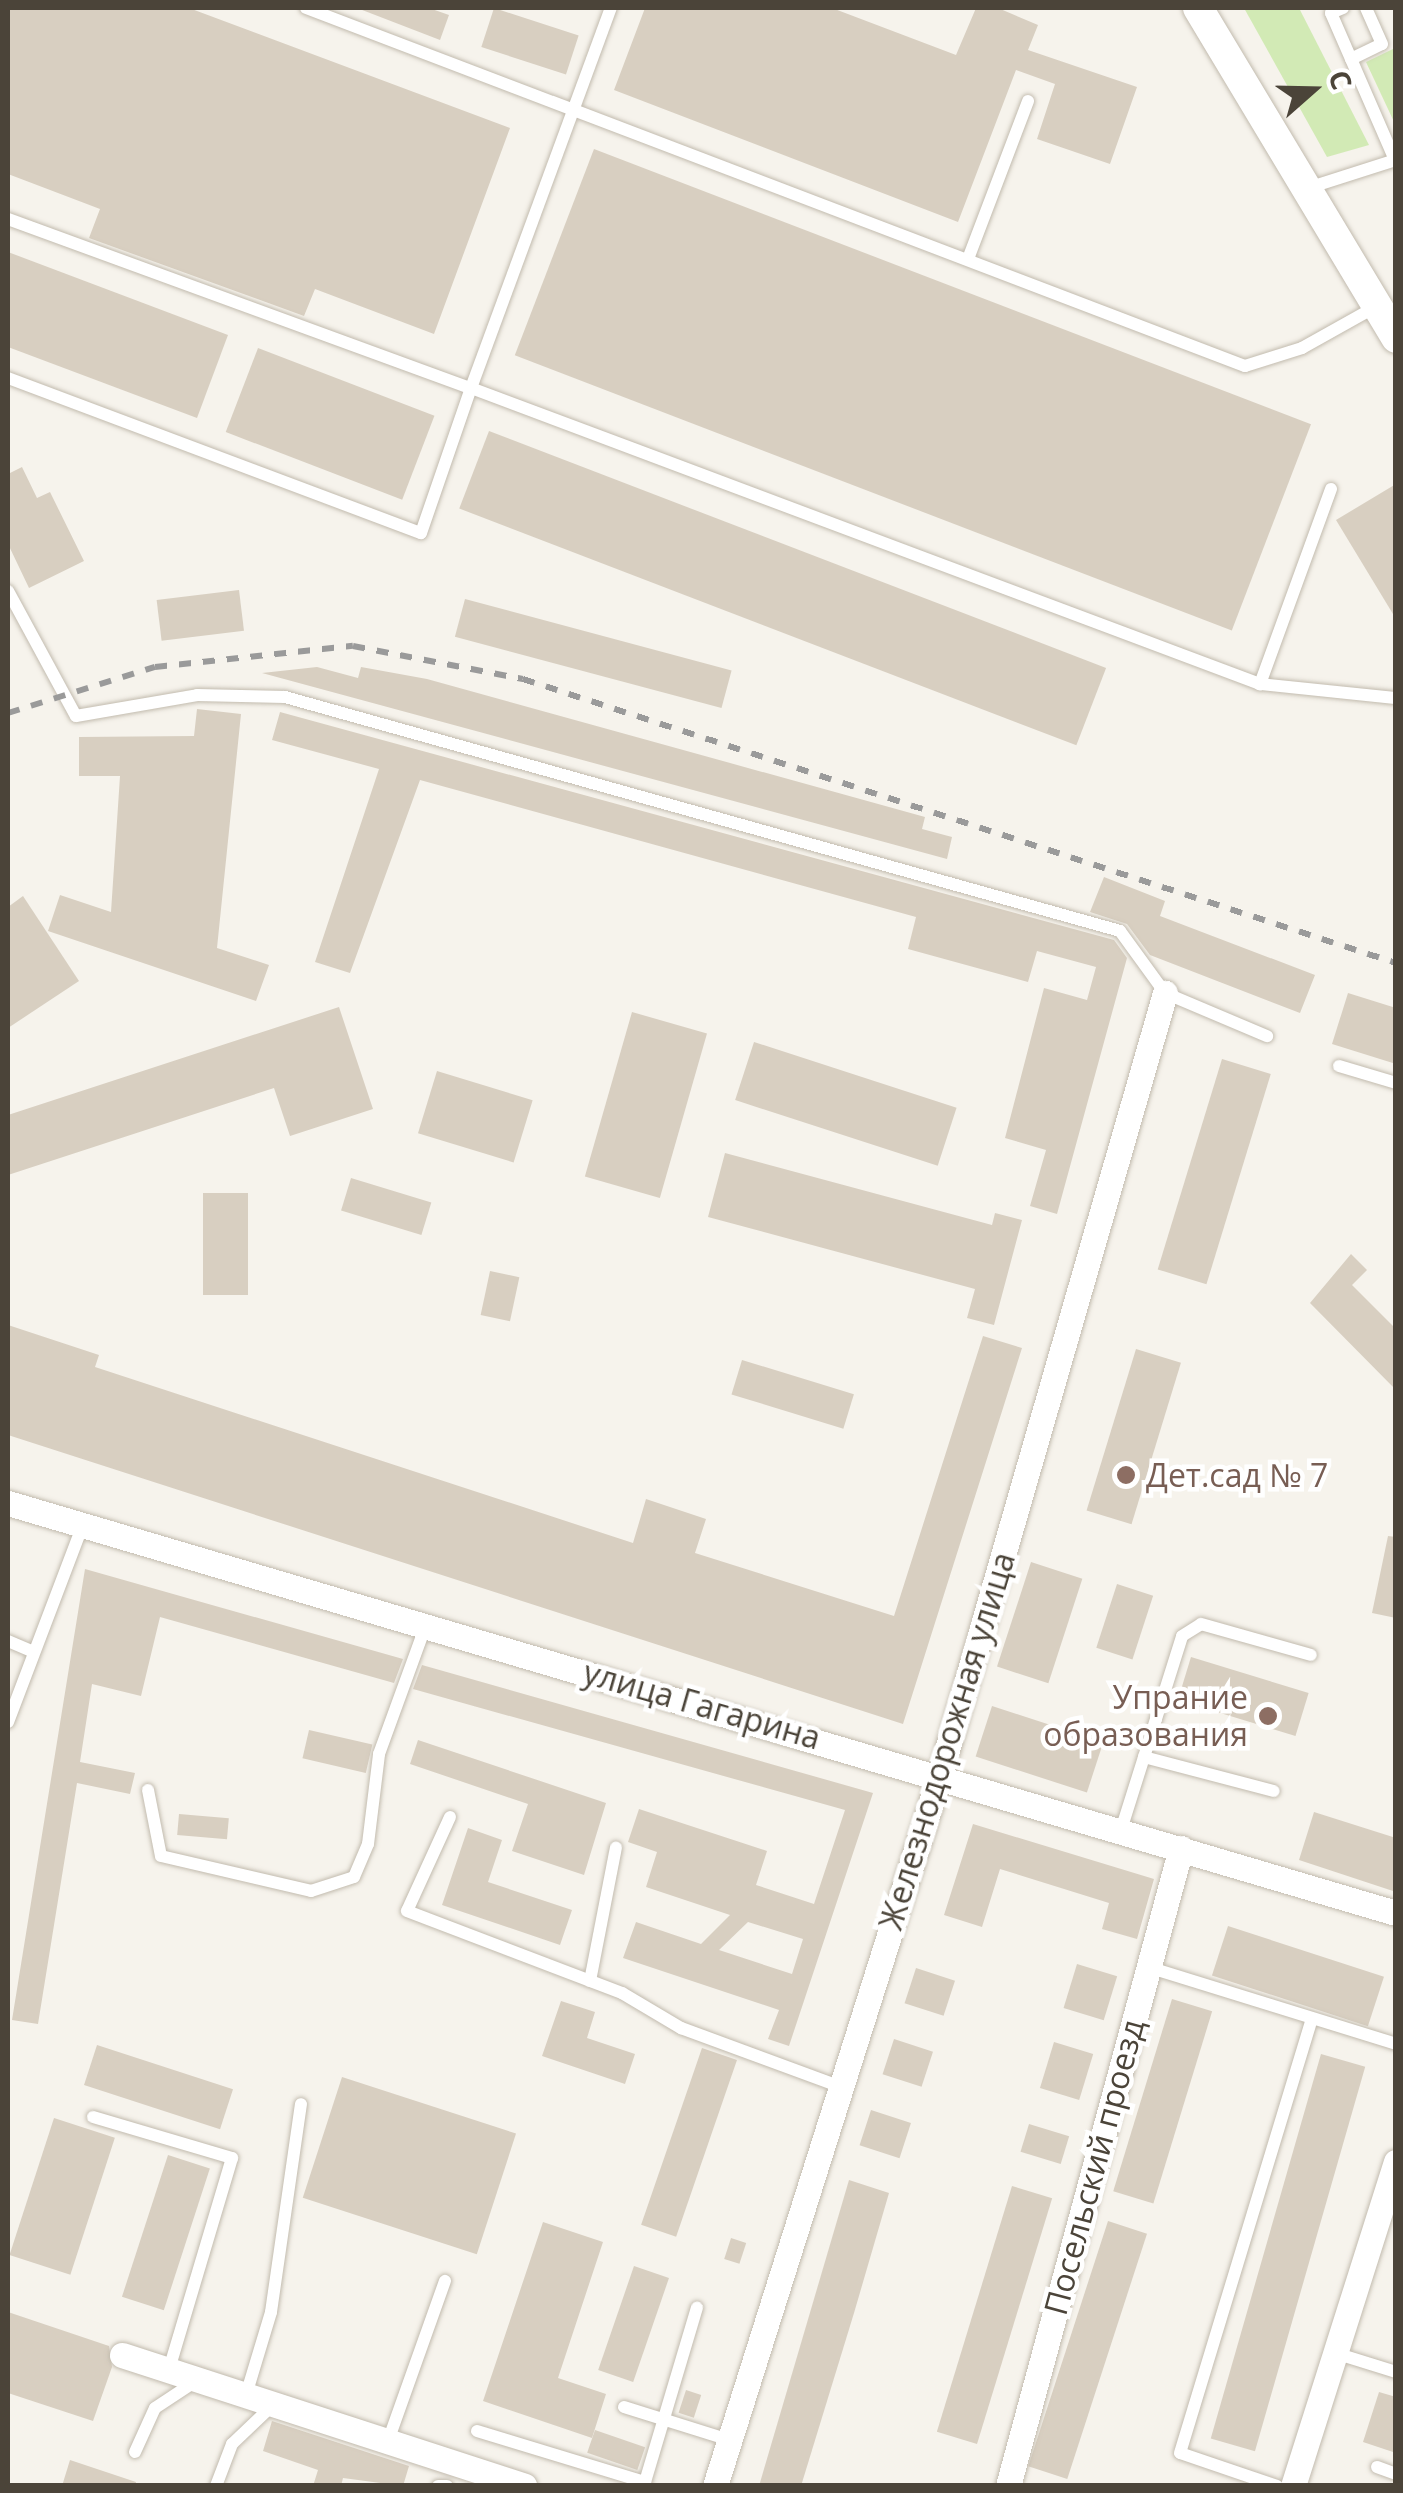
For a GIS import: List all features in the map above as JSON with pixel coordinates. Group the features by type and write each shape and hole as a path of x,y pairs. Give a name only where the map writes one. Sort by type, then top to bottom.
{"street":[{"path":"1198,8 1396,338"},
{"name":"Железнодорожная улица","path":"714,2486 940,1774 1165,992"},
{"name":"улица Гагарина","path":"8,1503 940,1774 1396,1913"},
{"name":"Посельский проезд","path":"1014,2484 1180,1848"},
{"path":"1294,2486 1396,2162"},
{"path":"122,2354 524,2486"}],"lane":[{"path":"306,8 574,106 1244,366 1302,348 1376,306"},
{"path":"8,378 422,533 470,388 611,8"},
{"path":"1305,189 1395,160 1332,13 1343,8"},
{"path":"1351,59 1382,44 1366,8"},
{"path":"968,258 1028,101"},
{"path":"8,218 1260,684 1396,698"},
{"path":"1260,684 1330,489"},
{"path":"8,591 76,716 197,695 286,696 1120,931 1165,992 1267,1036"},
{"path":"1339,1066 1396,1083"},
{"path":"8,1722 82,1525"},
{"path":"148,1790 161,1856 311,1891 354,1876 368,1844 380,1754 426,1624"},
{"path":"1121,1830 1182,1636 1201,1624 1310,1655"},
{"path":"8,1641 34,1652"},
{"path":"1144,1757 1274,1791"},
{"path":"450,1817 407,1912 590,1981 681,2028 841,2087"},
{"path":"590,1981 616,1847"},
{"path":"1148,1966 1396,2044"},
{"path":"1277,2486 1180,2453 1312,2019"},
{"path":"246,2395 270,2312 301,2104"},
{"path":"93,2117 232,2158 169,2370"},
{"path":"388,2441 445,2280"},
{"path":"477,2432 646,2482 697,2308"},
{"path":"1334,2354 1396,2372"},
{"path":"135,2452 155,2408 198,2379"},
{"path":"216,2486 232,2444 274,2404"},
{"path":"624,2407 729,2440"},
{"path":"1377,2467 1396,2474"},
{"path":"438,2486 447,2486"}],"green space":[{"path":"1244,8 1299,8 1369,145 1327,157"},
{"path":"1395,48 1395,124 1366,62"}],"building":[{"path":"8,8 189,8 510,128 434,334 315,289 304,316 89,238 100,209 8,174"},
{"path":"357,8 429,8 449,15 440,40"},
{"path":"494,8 579,36 566,74 481,47"},
{"path":"645,8 832,8 956,55 976,8 998,8 1038,25 1028,50 1137,87 1110,164 1037,139 1055,84 1016,70 958,222 614,90"},
{"path":"594,149 1311,424 1232,631 515,355"},
{"path":"8,252 228,335 197,418 8,347"},
{"path":"258,348 434,416 402,500 226,432"},
{"path":"489,431 1106,668 1076,745 459,508"},
{"path":"22,467 37,498 50,492 84,561 29,588 8,544 8,474"},
{"path":"1396,484 1396,619 1336,520"},
{"path":"239,590 244,631 162,641 157,600"},
{"path":"465,599 732,670 722,708 455,637"},
{"path":"317,667 358,678 361,667 427,679 925,817 922,829 952,837 947,859 262,673"},
{"path":"197,709 241,714 217,948 269,965 256,1001 48,931 60,895 111,912 120,776 79,776 79,737 194,736"},
{"path":"280,712 1114,940 1127,958 1057,1214 1030,1206 1046,1150 1005,1138 1044,988 1087,1000 1096,967 1037,951 1028,982 908,949 916,917 420,780 350,973 315,962 379,769 272,740"},
{"path":"1104,877 1165,901 1160,916 1315,975 1300,1013 1150,955 1127,924 1090,912"},
{"path":"23,896 79,981 8,1028 8,907"},
{"path":"1348,993 1396,1008 1396,1064 1332,1044"},
{"path":"339,1007 373,1109 290,1136 274,1088 8,1175 8,1115"},
{"path":"632,1012 707,1033 660,1198 585,1176"},
{"path":"754,1042 957,1108 938,1166 735,1100"},
{"path":"1222,1059 1271,1074 1206,1284 1158,1269"},
{"path":"437,1071 533,1100 514,1162 418,1133"},
{"path":"725,1153 992,1225 995,1213 1022,1220 994,1325 967,1318 975,1289 708,1217"},
{"path":"351,1178 431,1203 421,1235 341,1211"},
{"path":"203,1193 248,1193 248,1295 203,1295"},
{"path":"1351,1254 1367,1270 1352,1285 1396,1329 1396,1390 1310,1303"},
{"path":"490,1271 519,1277 510,1321 481,1315"},
{"path":"8,1325 99,1355 95,1367 633,1543 646,1499 706,1519 695,1553 894,1616 983,1336 1022,1348 903,1724 8,1435"},
{"path":"1136,1349 1181,1363 1132,1524 1087,1511"},
{"path":"742,1360 854,1394 843,1429 731,1394"},
{"path":"1388,1536 1396,1537 1396,1618 1372,1613"},
{"path":"1031,1562 1082,1579 1048,1683 997,1667"},
{"path":"85,1569 403,1659 394,1683 160,1617 141,1696 92,1684 80,1762 135,1773 130,1794 77,1783 38,2024 12,2020"},
{"path":"1117,1584 1153,1596 1132,1659 1096,1648"},
{"path":"1191,1657 1309,1693 1295,1736 1178,1700"},
{"path":"422,1665 873,1793 789,2046 768,2039 779,2010 623,1958 636,1922 701,1944 730,1915 646,1887 657,1852 628,1842 639,1809 767,1851 756,1885 814,1904 845,1810 413,1689","holes":["748,1922 803,1939 792,1974 719,1950"]},
{"path":"992,1706 1103,1742 1087,1793 976,1756"},
{"path":"309,1730 372,1745 366,1773 302,1758"},
{"path":"418,1740 606,1803 584,1875 512,1851 528,1804 410,1764"},
{"path":"1314,1812 1396,1838 1396,1892 1299,1860"},
{"path":"179,1814 229,1818 227,1839 177,1835"},
{"path":"973,1824 1154,1879 1137,1939 1102,1929 1109,1903 1000,1869 982,1927 944,1915"},
{"path":"468,1828 502,1840 488,1882 572,1910 560,1945 442,1905"},
{"path":"1228,1926 1384,1977 1368,2026 1212,1975"},
{"path":"1077,1964 1117,1976 1104,2020 1064,2008"},
{"path":"916,1968 955,1981 944,2016 905,2003"},
{"path":"1172,1999 1212,2011 1153,2203 1113,2191"},
{"path":"561,2001 595,2012 587,2038 635,2054 625,2084 542,2056"},
{"path":"894,2039 933,2052 922,2087 883,2074"},
{"path":"1054,2042 1093,2054 1079,2100 1040,2088"},
{"path":"97,2045 233,2089 220,2129 84,2085"},
{"path":"702,2048 737,2060 676,2237 641,2225"},
{"path":"1321,2054 1365,2067 1255,2451 1211,2439"},
{"path":"342,2077 516,2134 477,2254 303,2198"},
{"path":"871,2110 911,2123 900,2158 860,2145"},
{"path":"54,2118 115,2138 70,2275 10,2255"},
{"path":"1029,2124 1069,2136 1061,2164 1021,2152"},
{"path":"168,2155 210,2169 164,2310 122,2297"},
{"path":"849,2180 889,2193 854,2313 801,2486 759,2486"},
{"path":"1012,2186 1052,2198 977,2444 937,2432"},
{"path":"1108,2221 1147,2234 1067,2479 1028,2466"},
{"path":"543,2222 603,2242 558,2378 606,2394 592,2438 483,2401"},
{"path":"731,2238 746,2243 739,2264 724,2259"},
{"path":"634,2266 669,2278 633,2382 598,2370"},
{"path":"8,2312 109,2346 112,2367 93,2421 8,2393"},
{"path":"686,2390 701,2395 694,2418 679,2413"},
{"path":"1379,2392 1396,2397 1396,2453 1363,2442"},
{"path":"272,2421 409,2466 403,2486 343,2478 341,2486 313,2486 318,2470 263,2451"},
{"path":"595,2430 645,2447 637,2470 587,2453"},
{"path":"70,2460 136,2482 135,2486 62,2486"}],"railway":[{"path":"8,713 155,667 353,646 523,679 1396,963"}],"place":[{"name":"Дет.сад № 7","path":"1126,1475"},
{"name":"Упрание образования","path":"1268,1716"}]}
